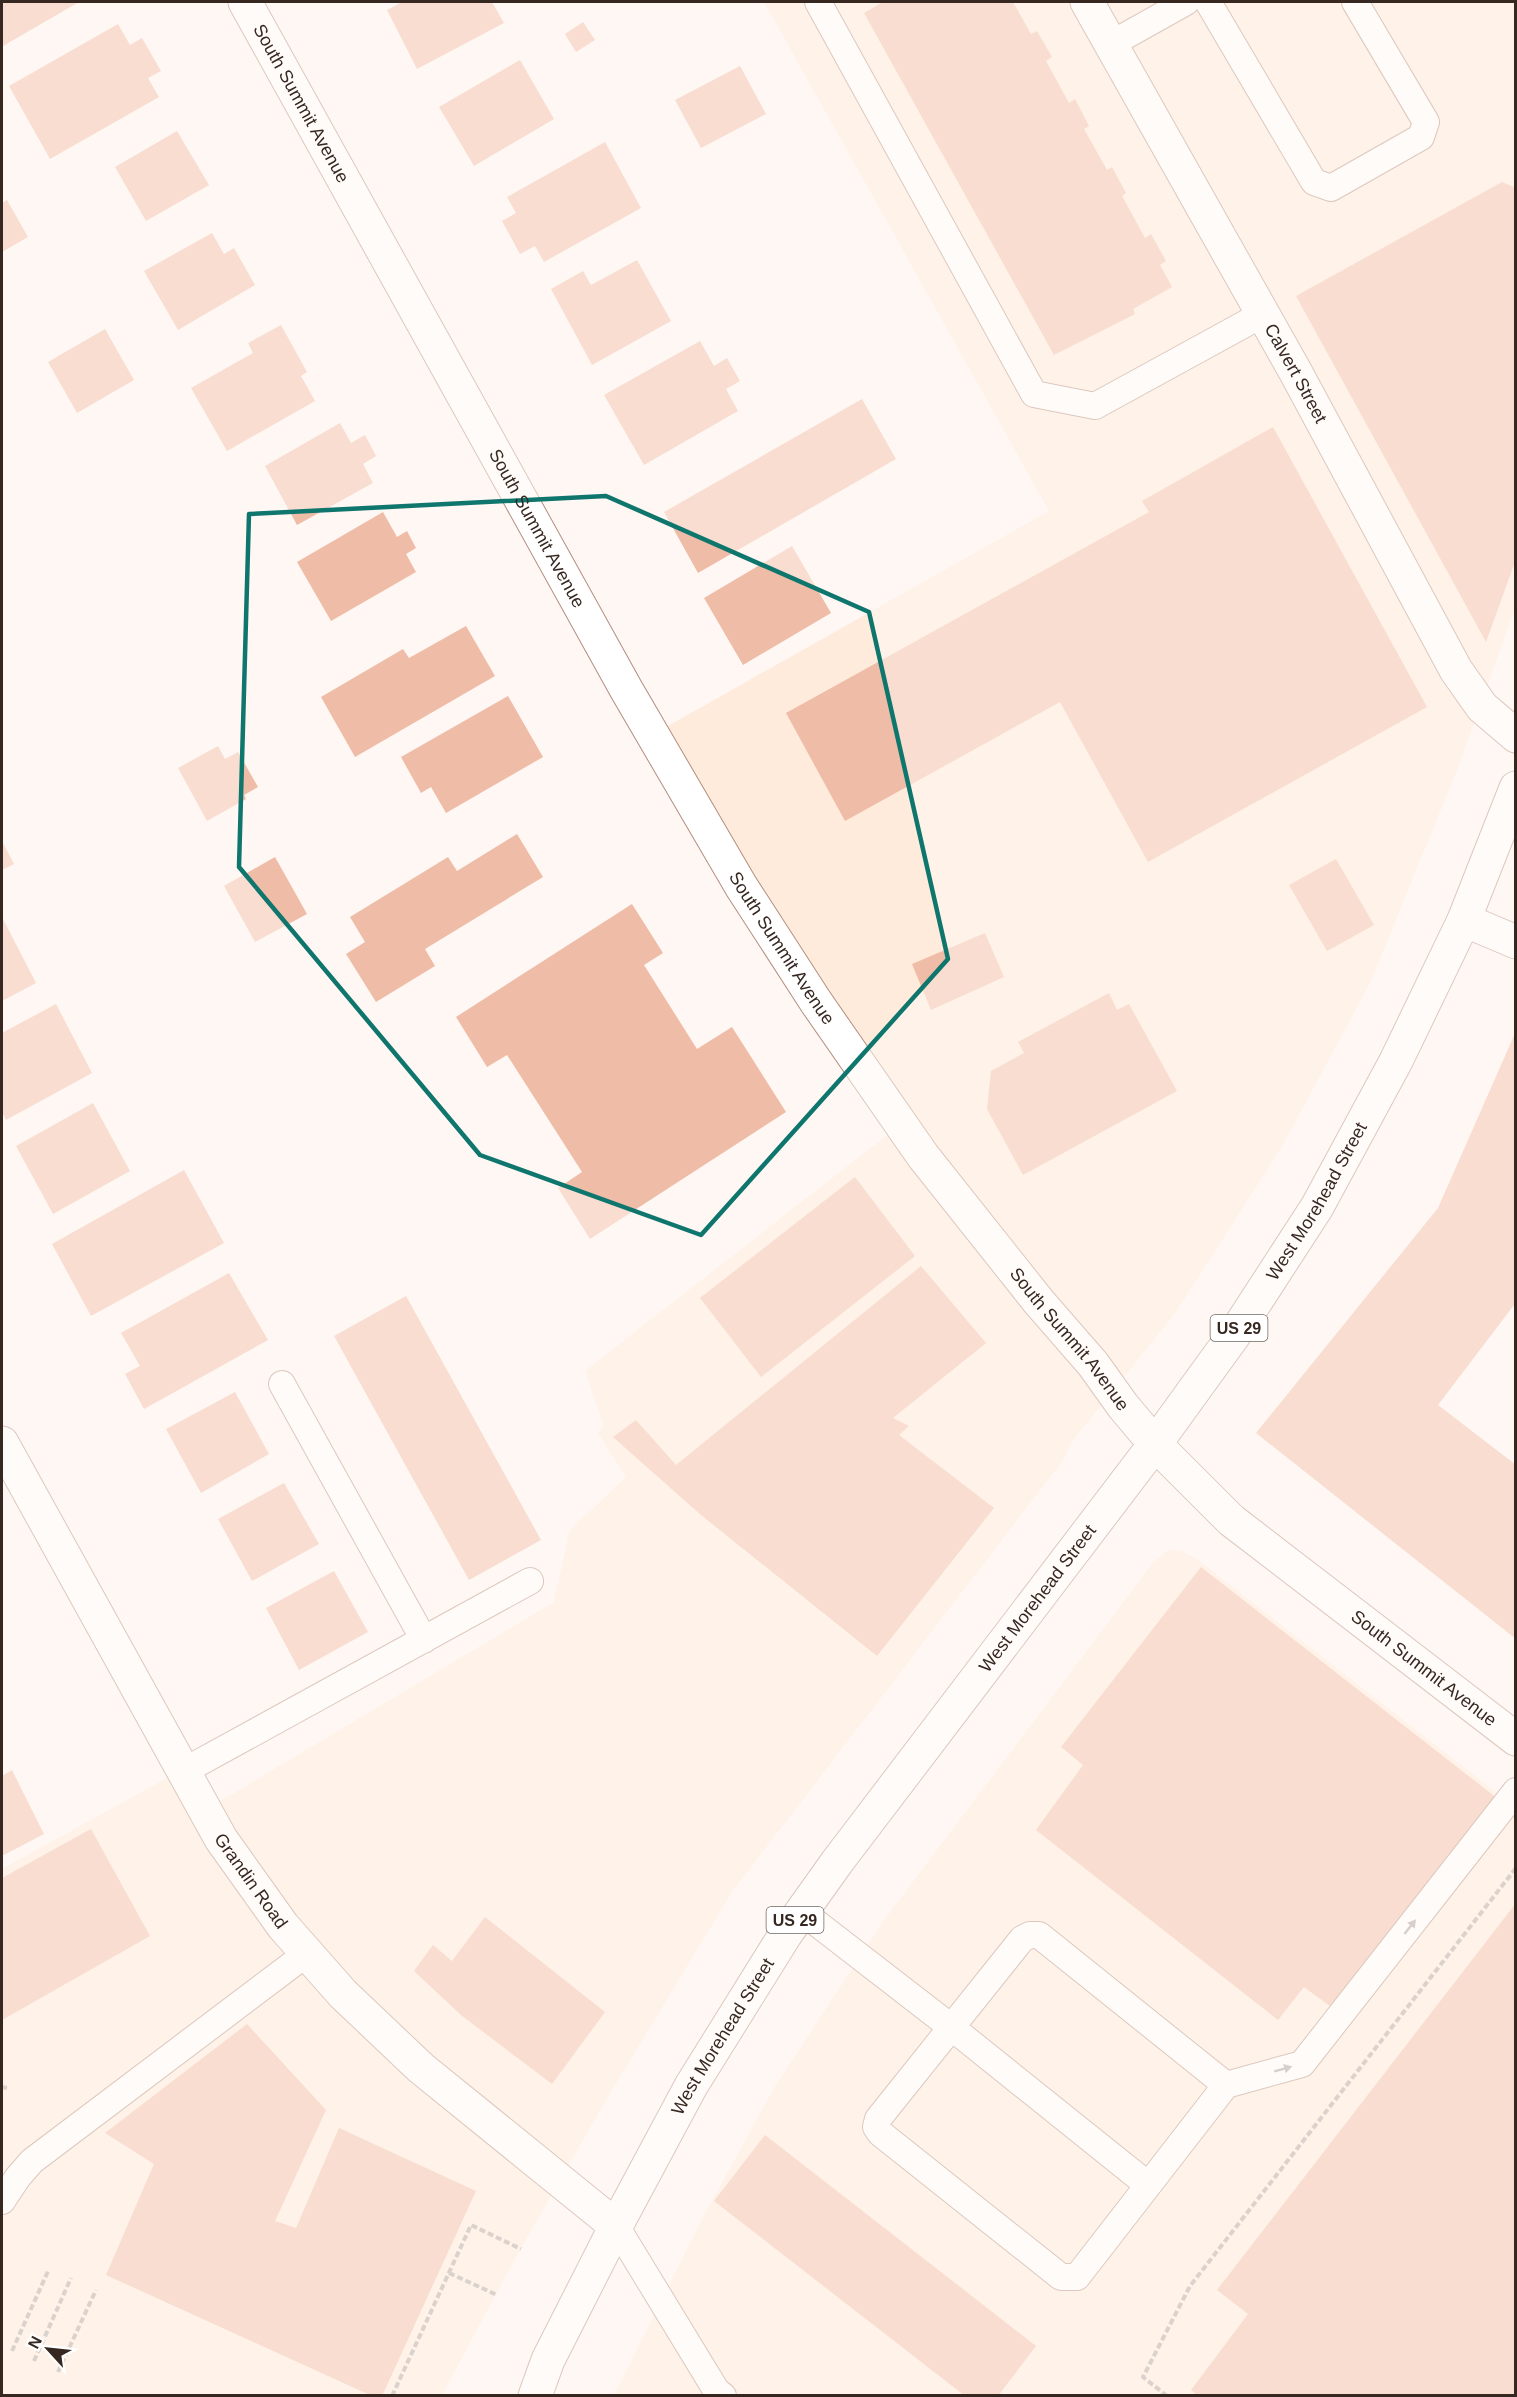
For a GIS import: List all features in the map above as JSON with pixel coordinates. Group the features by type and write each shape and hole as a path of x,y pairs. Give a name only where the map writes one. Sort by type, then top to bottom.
{"street":[{"name":"South Summit Avenue","path":"245,2 626,689 741,886 816,1002 923,1156 1039,1302 1093,1364 1123,1406 1155,1444 1231,1520 1515,1739"},
{"name":"Calvert Street","path":"1087,2 1263,314 1456,670 1482,706 1515,736"},
{"name":"West Morehead Street","path":"535,2396 548,2360 691,2086 801,1911 1155,1444 1234,1335 1317,1207 1396,1061 1464,920 1515,788"},
{"path":"1464,920 1515,942"},
{"name":"Grandin Road","path":"2,1443 221,1839 283,1926 355,2006 421,2068 616,2226"}],"lane":[{"path":"818,2 1034,394 1095,406 1263,314"},
{"path":"1111,44 1186,2"},
{"path":"1208,2 1314,182 1331,188 1421,137 1426,122 1355,2"},
{"path":"282,1384 424,1640"},
{"path":"184,1771 530,1581"},
{"path":"1226,2085 1039,1935 1030,1935 1022,1939 951,2027 878,2119 876,2127 880,2133 1061,2277 1077,2277 1226,2085 1302,2064 1515,1791"},
{"path":"801,1911 951,2027 1148,2185"},
{"path":"2,2201 32,2161 306,1954"},
{"path":"616,2226 716,2390 723,2396"}],"path":[{"path":"1167,2396 1143,2377 1190,2286 1515,1868"},
{"path":"392,2396 471,2225 521,2249"},
{"path":"12,2351 49,2269"},
{"path":"449,2273 497,2295"},
{"path":"34,2361 71,2278"},
{"path":"58,2372 96,2290"}],"highlighted area":[{"path":"606,496 869,612 948,959 701,1235 480,1155 239,867 249,514"}],"shaded area":[{"path":"764,2 1515,2 1515,608 1458,768 1370,983 1283,1145 1176,1312 1070,1444 1064,1459 732,1892 603,2105 516,2257 442,2395 2,2395 2,1869 176,1773 199,1814 554,1602 570,1530 626,1477 598,1433 604,1426 585,1371 909,1118 661,730 1049,511"},
{"path":"1168,1550 1181,1551 1197,1559 1515,1807 1515,2395 614,2396 702,2219 774,2088 884,1920 1152,1564"}],"building":[{"path":"2,2 79,2 3,46"},
{"path":"402,2 492,2 504,23 417,69 387,10"},
{"path":"883,2 1013,2 1031,34 1037,31 1052,57 1046,61 1069,103 1075,99 1089,126 1084,129 1107,170 1112,167 1126,193 1122,196 1145,238 1151,234 1166,261 1160,265 1172,287 1133,309 1135,314 1054,355 864,13"},
{"path":"583,22 595,40 576,52 565,34"},
{"path":"118,24 130,45 142,38 161,71 148,78 159,97 50,159 9,86"},
{"path":"520,60 554,119 474,166 439,107"},
{"path":"740,66 766,114 701,148 675,100"},
{"path":"177,131 209,185 146,221 115,167"},
{"path":"605,142 641,208 544,262 535,246 520,254 502,221 516,213 507,197"},
{"path":"1502,182 1516,188 1516,559 1486,642 1296,296"},
{"path":"7,200 28,237 2,252 2,203"},
{"path":"212,233 224,254 234,248 255,285 178,330 144,271"},
{"path":"637,260 671,321 592,365 551,289 583,271 591,285"},
{"path":"281,325 307,372 301,376 315,401 227,451 191,388 253,353 248,343"},
{"path":"105,329 134,380 77,413 48,362"},
{"path":"700,341 714,366 727,358 740,381 726,389 738,411 644,465 604,395"},
{"path":"862,399 896,459 698,573 664,512"},
{"path":"340,423 351,443 365,435 376,456 363,464 373,483 297,525 265,466"},
{"path":"1273,427 1427,707 1148,862 1060,702 845,821 786,713 1149,512 1142,501"},
{"path":"383,512 397,537 407,531 416,548 406,554 416,572 331,621 297,562"},
{"path":"792,546 831,613 743,665 704,598"},
{"path":"466,626 495,676 355,757 321,697 403,649 409,658"},
{"path":"508,696 543,757 446,813 431,787 421,793 401,757"},
{"path":"218,746 225,759 238,752 258,787 244,795 246,799 207,821 178,768"},
{"path":"517,834 543,877 425,949 435,966 376,1002 346,954 365,942 350,917 448,857 457,871"},
{"path":"2,841 14,864 2,870"},
{"path":"275,857 307,914 255,942 224,886"},
{"path":"1336,859 1374,925 1327,951 1289,885"},
{"path":"632,904 663,953 644,965 697,1049 732,1027 786,1112 590,1239 558,1188 582,1172 507,1055 487,1067 456,1017"},
{"path":"2,917 36,983 2,1001"},
{"path":"985,933 1004,977 931,1010 912,964"},
{"path":"1109,993 1117,1010 1129,1004 1177,1091 1023,1175 987,1109 991,1071 1024,1053 1018,1042"},
{"path":"56,1004 92,1073 6,1120 2,1112 2,1033"},
{"path":"1516,1031 1516,1306 1514,1305 1438,1405 1516,1465 1516,1639 1256,1433 1438,1208"},
{"path":"93,1103 130,1171 53,1214 16,1146"},
{"path":"184,1170 224,1243 91,1316 52,1244"},
{"path":"855,1177 915,1256 761,1377 700,1298"},
{"path":"921,1266 986,1343 893,1418 909,1426 899,1435 994,1508 877,1656 701,1515 613,1437 636,1420 676,1465"},
{"path":"229,1273 268,1340 144,1409 125,1374 140,1366 121,1333"},
{"path":"406,1296 541,1540 469,1580 334,1336"},
{"path":"235,1392 269,1454 201,1493 166,1429"},
{"path":"284,1483 319,1544 252,1581 218,1519"},
{"path":"1201,1567 1498,1799 1334,2009 1304,1987 1278,2020 1036,1830 1083,1765 1061,1747"},
{"path":"334,1571 368,1632 299,1670 266,1608"},
{"path":"12,1770 44,1834 2,1856 2,1776"},
{"path":"91,1829 150,1936 2,2020 2,1878"},
{"path":"1516,1903 1516,2394 1198,2396 1191,2390 1248,2314 1217,2290"},
{"path":"485,1917 605,2012 552,2084 461,2015 414,1971 433,1945 452,1961"},
{"path":"247,2024 326,2110 275,2221 296,2228 339,2128 476,2191 382,2396 372,2396 106,2275 154,2164 105,2133"},
{"path":"765,2135 1036,2346 998,2396 965,2396 714,2201"}]}
